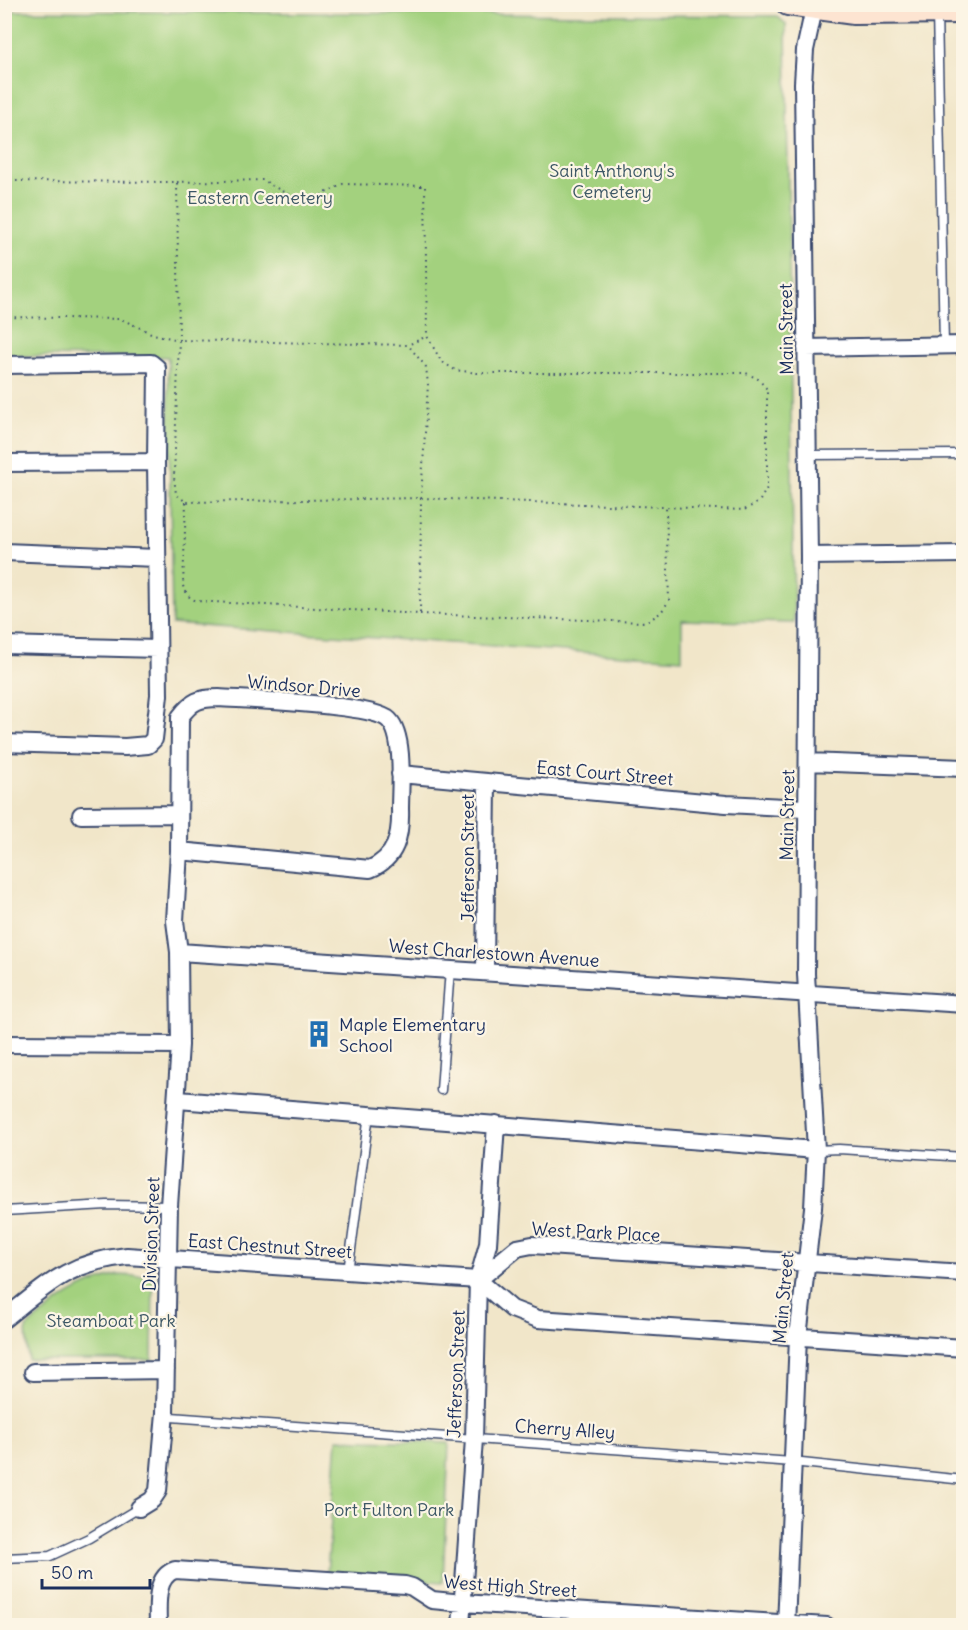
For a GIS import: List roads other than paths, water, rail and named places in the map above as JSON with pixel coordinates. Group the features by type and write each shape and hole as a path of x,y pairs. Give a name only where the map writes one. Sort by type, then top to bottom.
{"main road":[{"path":"788,4 854,13 892,8 963,12"}],"street":[{"name":"Main Street","path":"786,1624 798,1337 813,1208 816,1150 807,994 805,808 808,762 809,556 803,82 805,50 815,6"},
{"path":"806,348 963,345"},
{"path":"4,365 151,363 157,368 158,649 158,716 154,738 148,745 125,747 4,743"},
{"path":"4,463 156,462"},
{"path":"4,552 157,558"},
{"path":"809,556 963,554"},
{"path":"4,645 158,649"},
{"name":"Windsor Drive","path":"179,851 370,869 384,863 397,842 400,829 400,774 396,731 389,720 374,713 200,698 189,705 180,717 179,851 175,921 179,952"},
{"path":"808,762 963,768"},
{"name":"East Court Street","path":"400,774 726,804 805,808"},
{"name":"Jefferson Street","path":"485,971 487,782"},
{"path":"81,815 178,814"},
{"name":"West Charlestown Avenue","path":"179,952 963,1004"},
{"name":"Division Street","path":"139,1508 152,1500 158,1491 165,1413 169,1206 180,1045 179,952"},
{"path":"4,1044 180,1045"},
{"path":"178,1100 816,1150"},
{"name":"Jefferson Street","path":"462,1626 474,1439 478,1280 488,1244 496,1124"},
{"name":"West Park Place","path":"478,1280 517,1248 532,1245 963,1273"},
{"name":"East Chestnut Street","path":"4,1319 55,1278 71,1269 106,1258 169,1258 478,1280"},
{"path":"478,1280 512,1310 538,1319 963,1348"},
{"path":"33,1372 166,1370"},
{"name":"West High Street","path":"158,1626 160,1585 165,1576 175,1570 405,1586 412,1587 432,1600 463,1603 827,1626"}],"lane":[{"path":"937,12 944,345"},
{"path":"807,455 963,454"},
{"path":"441,1090 450,969"},
{"path":"348,1272 369,1114"},
{"path":"816,1150 839,1149 963,1156"},
{"path":"4,1211 107,1205 169,1206"},
{"name":"Cherry Alley","path":"165,1413 171,1417 792,1462 963,1480"},
{"path":"4,1558 50,1556 88,1538 139,1508"}],"place":[{"name":"Maple Elementary School","path":"319,1034"}],"park label":[{"name":"Saint Anthony's Cemetery","path":"612,180"},
{"name":"Eastern Cemetery","path":"260,197"},
{"name":"Steamboat Park","path":"111,1320"},
{"name":"Port Fulton Park","path":"389,1509"}]}
